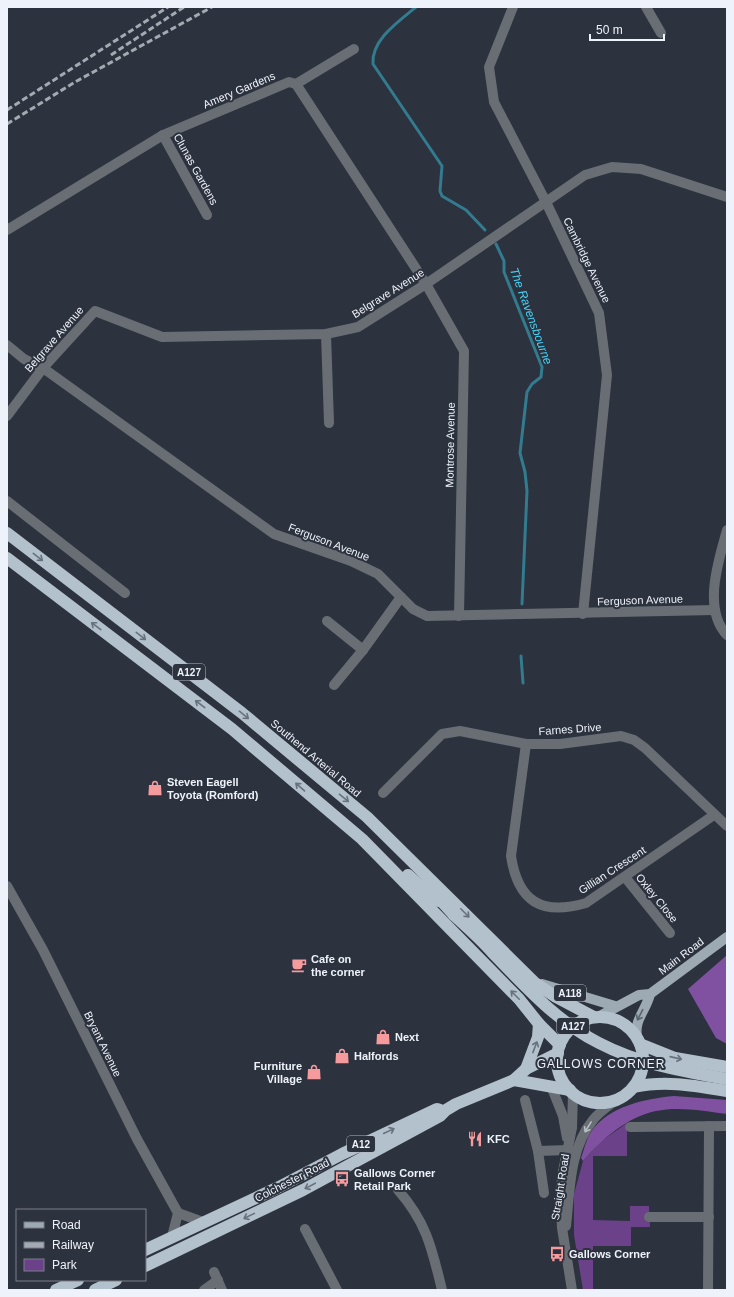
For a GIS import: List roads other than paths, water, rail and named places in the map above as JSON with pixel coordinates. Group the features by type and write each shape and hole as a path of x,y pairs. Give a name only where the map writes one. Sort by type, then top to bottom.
{"highway":[{"name":"Southend Arterial Road","path":"7,533 242,713 367,817 527,974 548,992 596,1017"},
{"name":"A127","path":"7,558 232,729 362,840 519,999 559,1049"},
{"name":"A127","path":"367,817 454,915"},
{"name":"A127","path":"362,840 380,849 454,915 492,951 541,1002 598,1043 656,1066 727,1079"},
{"path":"514,1080 552,1086 571,1092 582,1099 594,1102 605,1103 616,1100 626,1095 634,1086 641,1075 644,1062 639,1041 632,1030 620,1022 608,1018 596,1017 575,1025 566,1034 559,1049 559,1071 562,1079 571,1092"},
{"path":"526,1069 538,1036 539,1024"},
{"path":"639,1041 675,1058 727,1067"},
{"name":"Colchester Road","path":"146,1266 303,1190 440,1116 446,1110 468,1098 514,1080 526,1069 559,1049"},
{"path":"634,1086 674,1083 727,1091"},
{"name":"Colchester Road","path":"146,1250 279,1187 313,1168 389,1131 437,1109 446,1110"},
{"path":"56,1290 76,1281"},
{"path":"95,1290 114,1281"}],"main road":[{"name":"Main Road","path":"596,1017 639,995 650,994 727,937"},
{"name":"A118","path":"527,974 540,983 553,988 616,1006"},
{"path":"639,1041 637,1020 648,1004 650,994"}],"street":[{"name":"Cambridge Avenue","path":"513,7 488,67 494,102 546,202 599,313 607,375 583,614"},
{"path":"646,7 661,33"},
{"path":"354,49 296,84 426,284"},
{"name":"Amery Gardens","path":"7,230 163,135 289,82 296,84"},
{"name":"Clunas Gardens","path":"163,135 207,215"},
{"name":"Belgrave Avenue","path":"7,416 43,368 95,311 162,337 326,334 358,327 426,284 585,175 612,167 641,169 727,197"},
{"name":"Montrose Avenue","path":"426,284 464,351 459,616"},
{"path":"326,334 329,423"},
{"path":"7,345 24,359 43,368"},
{"name":"Ferguson Avenue","path":"43,368 274,534 351,561 378,574 413,610 427,616 583,614 715,610"},
{"path":"7,501 125,593"},
{"path":"727,530 715,573 715,610 723,631 727,635"},
{"path":"334,685 363,650 401,597"},
{"path":"327,621 363,650"},
{"name":"Farnes Drive","path":"383,793 442,734 460,731 526,744 560,744 621,736 634,740 727,826"},
{"name":"Gillian Crescent","path":"526,744 511,856 513,872 521,889 536,902 552,908 569,908 586,903 714,815"},
{"name":"Oxley Close","path":"625,877 670,933"},
{"name":"Bryant Avenue","path":"7,886 49,962 137,1139 178,1213"},
{"path":"538,1151 568,1150 563,1116 552,1086"},
{"name":"Straight Road","path":"571,1092 572,1128 560,1194 564,1243 572,1290"},
{"path":"525,1100 538,1151 544,1193"},
{"name":"Straight Road","path":"564,1243 574,1161 580,1143 594,1118 616,1100"},
{"path":"708,1290 709,1126"},
{"path":"630,1127 727,1126"},
{"path":"398,1190 412,1206 426,1231 433,1249 442,1290"},
{"path":"172,1237 178,1213 204,1222"},
{"path":"649,1218 709,1218"},
{"path":"305,1229 337,1290"},
{"path":"204,1290 216,1276 222,1290"}],"waterway":[{"name":"The Ravensbourne","path":"416,7 394,25 381,39 376,47 373,64 442,166 440,191 442,196 466,210 485,230"},
{"name":"The Ravensbourne","path":"496,244 504,261 504,272 542,367 541,377 532,384 527,392 520,453 525,472 527,491 522,604"},
{"name":"The Ravensbourne","path":"521,656 523,683"}],"railway":[{"path":"7,110 168,7"},
{"path":"111,55 184,7"},
{"path":"7,124 75,82 212,7"}],"place":[{"name":"Steven Eagell Toyota (Romford)","path":"155,788"},
{"name":"Cafe on the corner","path":"299,965"},
{"name":"Next","path":"383,1037"},
{"name":"Halfords","path":"342,1056"},
{"name":"Furniture Village","path":"314,1072"},
{"name":"KFC","path":"475,1139"},
{"name":"Gallows Corner Retail Park","path":"342,1179"},
{"name":"Gallows Corner","path":"557,1254"}],"district":[{"name":"GALLOWS CORNER","path":"601,1064"}]}
